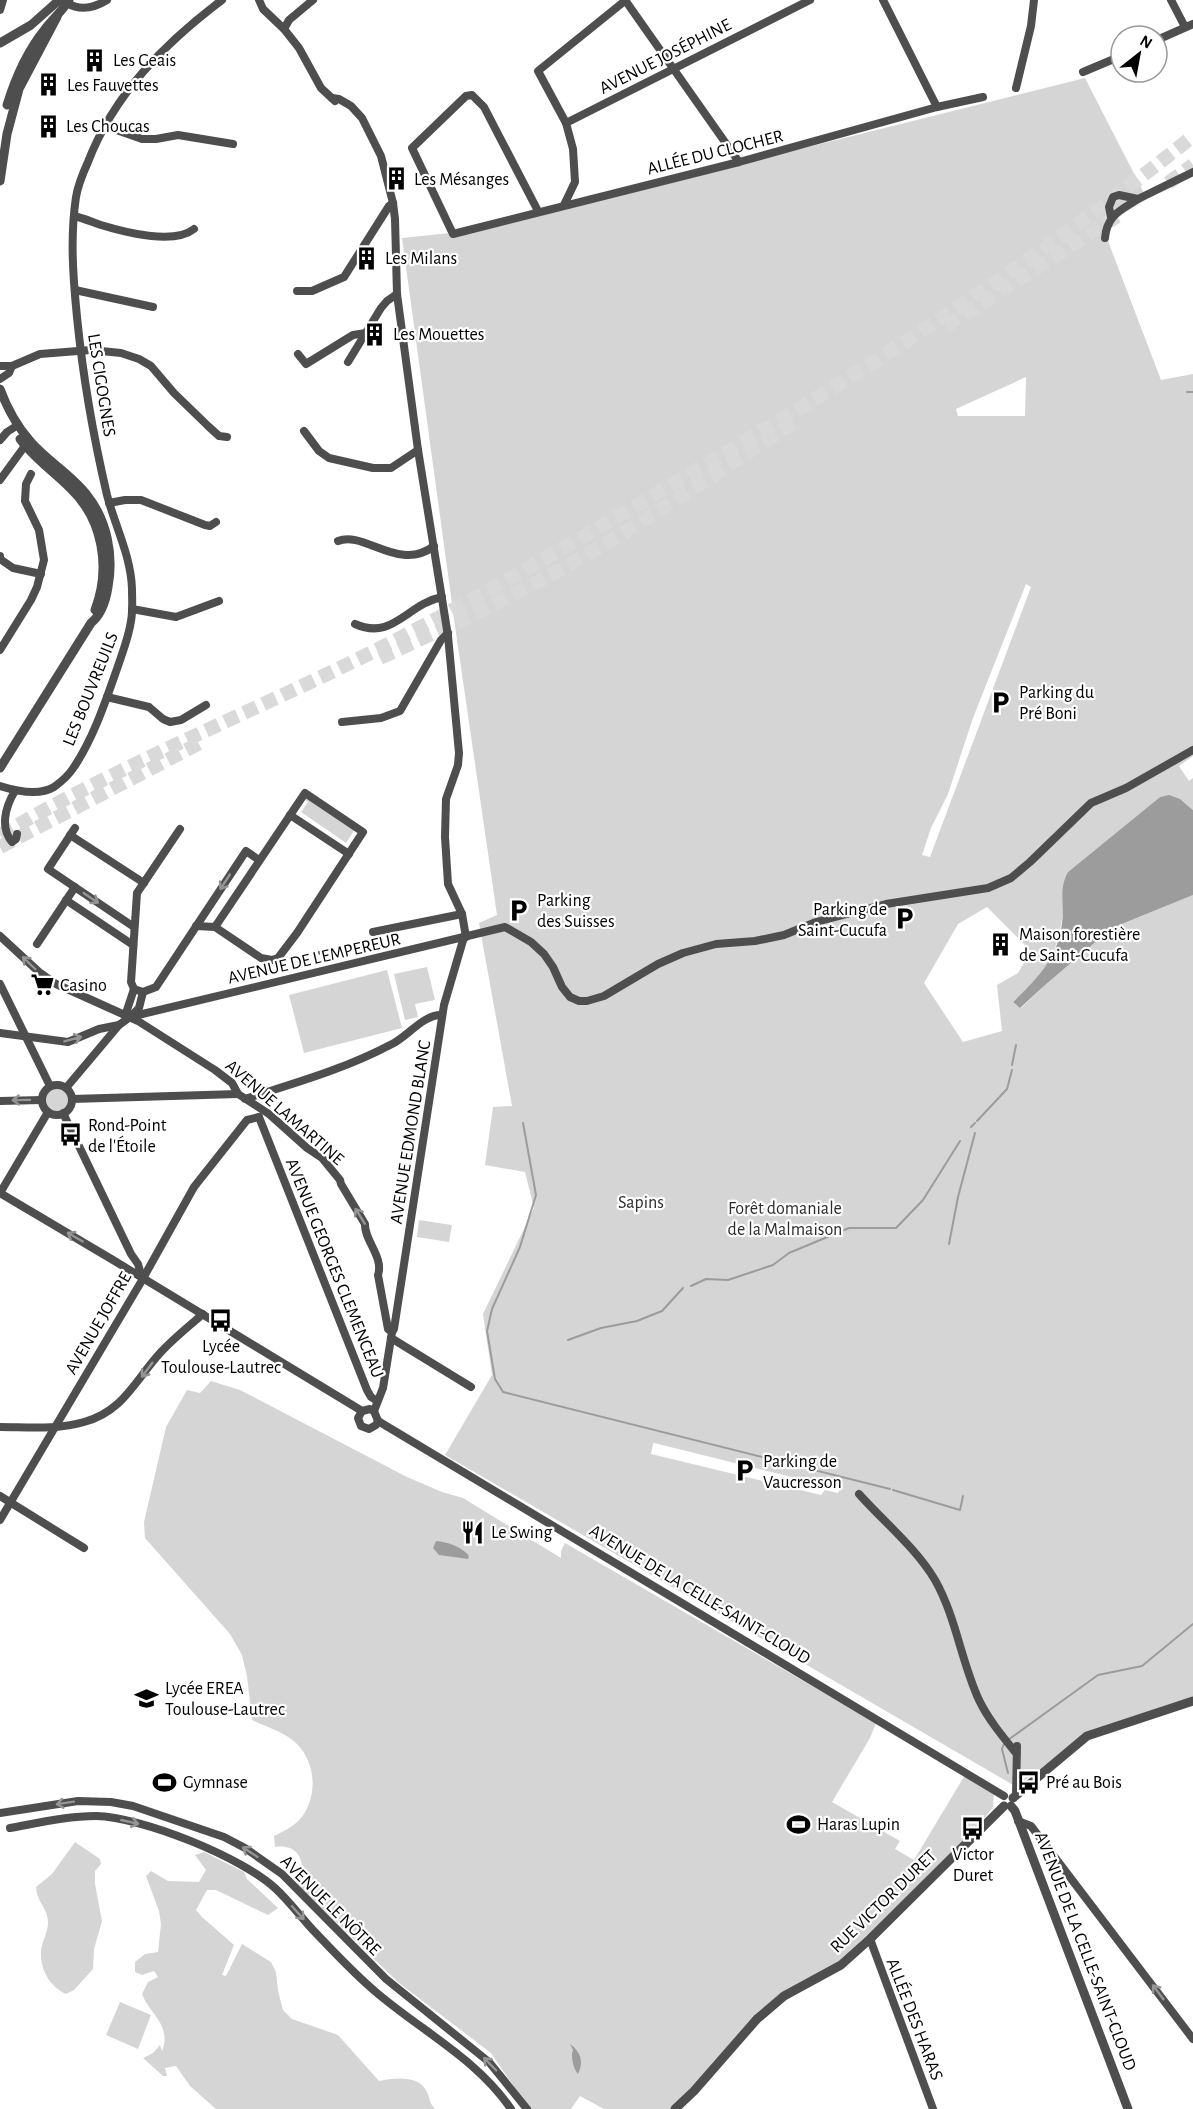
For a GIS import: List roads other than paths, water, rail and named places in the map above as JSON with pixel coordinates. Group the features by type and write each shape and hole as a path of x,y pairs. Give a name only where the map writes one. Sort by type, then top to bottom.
{"street":[{"path":"0,10 3,0"},
{"path":"0,43 32,25 61,0 73,7 86,9 107,0"},
{"name":"LES CIGOGNES","path":"126,554 109,503 83,378 73,284 76,195 94,145 127,90 185,29 222,0"},
{"path":"256,0 284,29 306,58 321,88 332,98 351,106 362,118 381,156 393,203 397,294 418,450 448,633 459,753 458,765 446,799 445,837 448,885 462,914 465,937"},
{"path":"284,29 289,20 313,0"},
{"path":"564,205 575,182 573,149 566,123 538,71 626,0 739,162"},
{"name":"AVENUE JOSÉPHINE","path":"566,123 810,0"},
{"path":"883,0 937,107"},
{"path":"1016,88 1031,26 1034,0"},
{"path":"1169,35 1189,26 1171,0"},
{"path":"0,136 13,87 40,37 68,2"},
{"path":"0,181 7,134 19,89 57,17"},
{"path":"1083,72 1109,61"},
{"name":"ALLÉE DU CLOCHER","path":"538,211 484,106 472,95 466,96 412,148 453,234 739,162 937,107 983,97"},
{"path":"105,126 142,139 178,135 233,144"},
{"path":"1111,217 1138,199 1193,172"},
{"path":"1105,238 1111,217 1109,207 1113,197 1119,195 1138,199"},
{"path":"297,291 312,291 344,277 393,203"},
{"path":"74,216 111,228 158,237 178,236 194,229"},
{"path":"75,290 153,307"},
{"path":"348,362 381,308 397,294"},
{"path":"298,354 306,364 354,335 366,333"},
{"path":"0,366 12,366 40,354 81,351 113,352 144,362 155,370 174,393 208,426 219,436 227,437"},
{"path":"0,379 9,373 12,366"},
{"path":"0,390 15,427"},
{"path":"0,404 27,443 78,496 88,511 98,530 104,565 99,597 91,623 0,768"},
{"path":"0,440 15,427"},
{"path":"304,431 319,451 329,458 373,468 391,468 418,450"},
{"path":"0,480 27,443"},
{"path":"0,650 31,600 44,560 39,530 25,501 24,491 31,474"},
{"path":"109,503 141,500 205,525 210,526 216,522"},
{"path":"338,541 346,539 404,556 416,554 434,546"},
{"path":"2,552 0,559 13,568 41,574"},
{"name":"LES BOUVREUILS","path":"0,786 15,790 51,789 74,767 95,727 129,634 132,585 126,554"},
{"path":"355,624 371,629 385,628 419,605 442,597"},
{"path":"132,609 176,617 219,601"},
{"path":"342,722 381,718 400,711 441,640 448,633"},
{"path":"107,697 149,707 170,722 181,720 206,705"},
{"name":"AVENUE DE L'EMPEREUR","path":"130,1017 505,927 531,942 544,954 570,997 579,1001 587,1001 604,996 658,964 682,953 716,945 784,935 816,922 886,904 988,888 1011,878 1091,803 1126,788 1193,750"},
{"path":"15,790 0,816 6,837 12,842 16,839 17,834"},
{"path":"196,926 214,927 261,958 272,960 282,954 363,832 305,793 214,927"},
{"path":"290,815 349,854"},
{"path":"130,1017 129,984 137,893 180,830"},
{"path":"134,927 48,869 73,831 144,883"},
{"path":"143,992 156,987 246,851 259,860"},
{"path":"37,944 75,887"},
{"path":"66,900 133,945"},
{"path":"373,932 462,914"},
{"name":"AVENUE LAMARTINE","path":"0,936 39,972 56,984 130,1017 215,1070 232,1083 261,1114 269,1114 322,1158 340,1180 365,1224 380,1270 378,1275 382,1300 391,1335"},
{"name":"AVENUE EDMOND BLANC","path":"374,1411 383,1388 391,1335 394,1329 446,993 465,937"},
{"path":"0,984 50,1086"},
{"path":"129,984 143,992"},
{"path":"66,1088 119,1025 139,1008 143,992"},
{"path":"72,1099 242,1096 287,1086 368,1057 396,1042 432,1016 442,1015"},
{"path":"0,1033 28,1040 68,1042 99,1029 119,1025"},
{"path":"60,1085 66,1088 72,1099 68,1109 63,1113 55,1114 44,1108 42,1100 45,1090 50,1086 60,1085"},
{"path":"0,1101 42,1100"},
{"path":"0,1193 48,1112"},
{"path":"63,1113 131,1254 138,1264 142,1278"},
{"name":"AVENUE JOFFRE","path":"0,1520 194,1187 248,1120 261,1114"},
{"name":"AVENUE GEORGES CLEMENCEAU","path":"261,1114 367,1390 370,1397 377,1401"},
{"name":"AVENUE DE LA CELLE-SAINT-CLOUD","path":"0,1193 362,1411 358,1418 361,1426 369,1429 378,1421 1010,1800 1128,2109"},
{"path":"125,1267 131,1254"},
{"path":"382,1300 390,1304 398,1303"},
{"path":"0,1427 55,1427 82,1423 107,1412 125,1398 161,1352 203,1314"},
{"path":"391,1335 471,1387"},
{"path":"362,1411 370,1409 374,1411 378,1421"},
{"path":"859,1494 918,1557 934,1579 949,1608 961,1652 980,1702 1016,1749 1010,1800"},
{"path":"0,1496 84,1548"},
{"name":"RUE VICTOR DURET","path":"675,2109 770,2006 783,1996 841,1965 1010,1800 1087,1736 1193,1701"},
{"name":"AVENUE LE NÔTRE","path":"0,1813 78,1801 111,1802 133,1806 224,1837 245,1848 282,1874 386,1979 489,2062 527,2109"},
{"name":"AVENUE LE NÔTRE","path":"10,1828 98,1816 127,1821 212,1850 244,1866 266,1879 278,1890 313,1930 376,1992 490,2080 511,2109"},
{"path":"1018,1821 1031,1826 1193,2039"},
{"name":"ALLÉE DES HARAS","path":"870,1939 933,2109"}],"waterway":[{"path":"1187,392 1193,392"},
{"path":"1012,1065 1016,1045"},
{"path":"977,1121 1007,1089 1012,1070"},
{"path":"523,1123 536,1195 520,1247 492,1309 487,1331 495,1379 503,1392 890,1489"},
{"path":"971,1127 975,1123"},
{"path":"949,1244 958,1197 975,1133"},
{"path":"691,1286 706,1279 728,1280 773,1265 789,1253 849,1228 896,1228 923,1200 960,1141"},
{"path":"568,1340 601,1328 637,1321 662,1311 683,1288"},
{"path":"893,1490 960,1510 963,1496"},
{"path":"1008,1740 1098,1675 1142,1666 1193,1624"},
{"path":"1004,1744 1002,1749 1008,1773"}],"tunnel":[{"path":"0,835 98,782 400,638 637,505 777,422 960,306 1078,224 1193,136"},
{"path":"1168,183 1193,165"},
{"path":"946,326 1119,215"},
{"path":"380,658 496,603 593,551 798,420"},
{"path":"0,847 200,743"}],"place":[{"name":"Les Geais","path":"95,60"},
{"name":"Les Fauvettes","path":"49,85"},
{"name":"Les Choucas","path":"48,126"},
{"name":"Les Mésanges","path":"396,179"},
{"name":"Les Milans","path":"367,258"},
{"name":"Les Mouettes","path":"375,334"},
{"name":"Parking du Pré Boni","path":"1001,702"},
{"name":"Parking des Suisses","path":"519,910"},
{"name":"Parking de Saint-Cucufa","path":"905,919"},
{"name":"Maison forestière de Saint-Cucufa","path":"1001,944"},
{"name":"Casino","path":"42,985"},
{"name":"Rond-Point de l'Étoile","path":"70,1135"},
{"name":"Lycée Toulouse-Lautrec","path":"221,1320"},
{"name":"Parking de Vaucresson","path":"745,1471"},
{"name":"Le Swing","path":"473,1532"},
{"name":"Lycée EREA Toulouse-Lautrec","path":"147,1698"},
{"name":"Gymnase","path":"165,1782"},
{"name":"Pré au Bois","path":"1028,1782"},
{"name":"Haras Lupin","path":"799,1824"},
{"name":"Victor Duret","path":"973,1828"}],"park label":[{"name":"Sapins","path":"641,1202"},
{"name":"Forêt domaniale de la Malmaison","path":"785,1218"}]}
